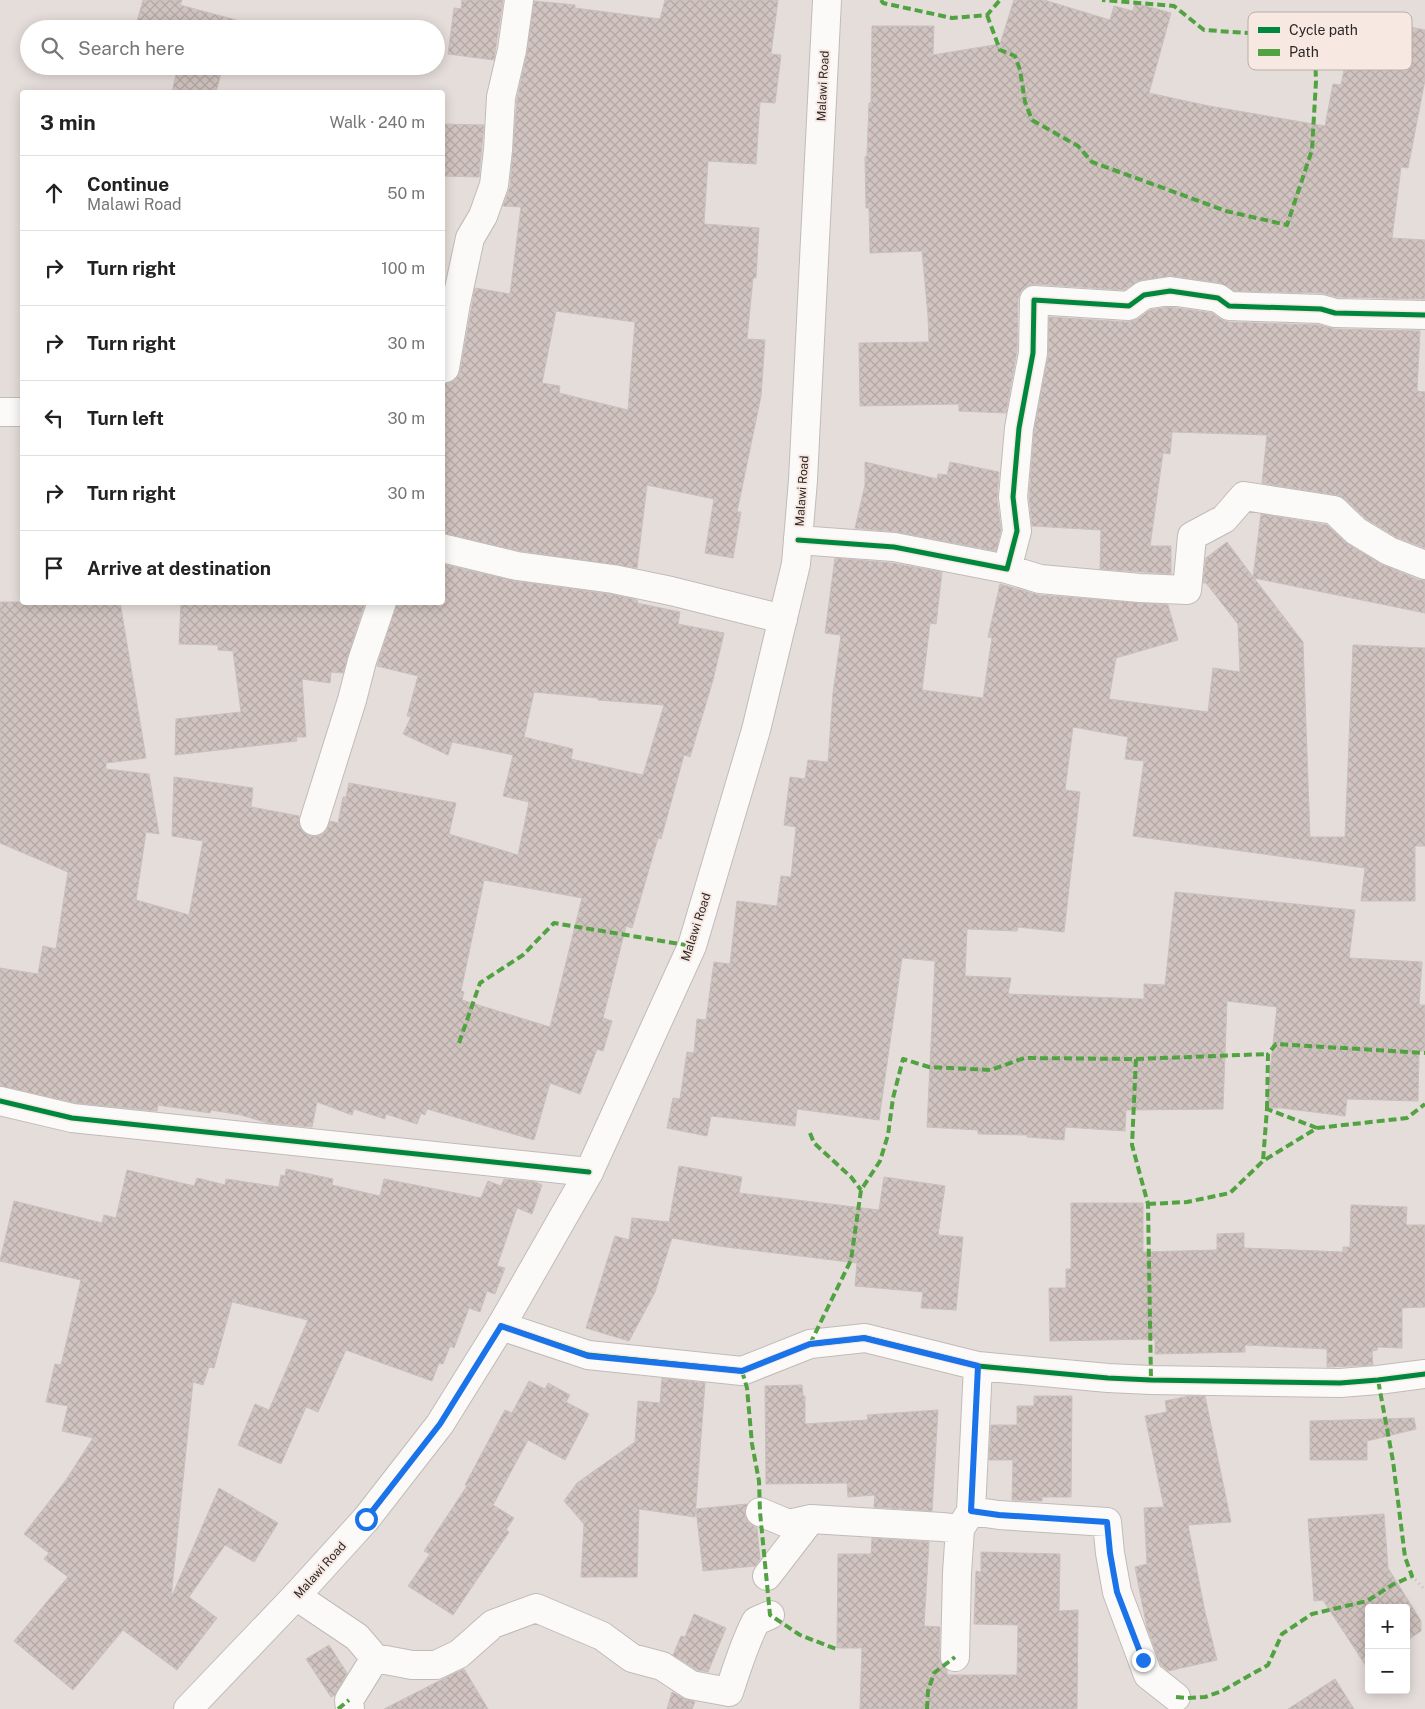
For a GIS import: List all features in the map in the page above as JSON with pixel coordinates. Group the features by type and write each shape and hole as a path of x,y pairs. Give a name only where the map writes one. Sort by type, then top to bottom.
{"street":[{"path":"445,364 470,238 483,216 494,185 501,97 512,50 519,0"},
{"name":"Malawi Road","path":"188,1709 296,1596 366,1519 440,1424 501,1326 590,1172 692,946 756,730 796,564 803,480 830,1"},
{"path":"1007,569 1017,530 1013,497 1018,428 1033,353 1034,300 1129,306 1144,295 1170,291 1218,298 1229,306 1321,309 1345,314 1425,315"},
{"path":"0,412 20,412"},
{"path":"798,540 894,547 1007,569 1040,579 1140,588 1187,590 1192,536 1224,519 1244,496 1334,510 1356,531 1389,551 1425,566"},
{"path":"445,549 517,566 613,579 671,591 783,619"},
{"path":"314,821 352,700 362,660 381,605"},
{"path":"0,1101 72,1118 590,1172"},
{"path":"501,1326 588,1356 742,1371 810,1344 864,1338 978,1366 1125,1379 1320,1383 1378,1380 1425,1374"},
{"path":"955,1657 957,1574 966,1520 978,1366"},
{"path":"760,1512 789,1524 811,1519 942,1527 966,1520 999,1515 1107,1522 1117,1592 1148,1675 1176,1697"},
{"path":"767,1576 811,1519"},
{"path":"296,1596 357,1637 375,1658 412,1665 436,1665 459,1654 493,1624 536,1608 602,1636 632,1658 662,1666 691,1685 729,1692 740,1655 756,1621 770,1615"},
{"path":"350,1709 350,1700 375,1658"}],"path":[{"path":"1412,1576 1425,1590"}],"building":[{"path":"143,0 182,0 180,5 236,20 137,20"},
{"path":"462,0 503,0 494,60 448,54 454,8 461,9"},
{"path":"665,0 778,0 771,54 781,55 775,103 760,102 756,164 708,161 704,224 759,228 756,278 753,278 747,339 765,340 761,396 737,512 741,512 733,558 705,553 714,499 647,485 637,568 520,551 445,534 445,384 450,383 456,378 460,371 475,288 510,294 521,207 503,206 510,187 517,99 527,52 534,1 575,5 575,8 660,19","holes":["556,311 635,322 628,410 559,393 560,386 542,383"]},
{"path":"1014,0 1044,0 1110,20 1114,6 1133,11 1135,3 1171,13 1149,93 1209,106 1325,126 1333,84 1341,85 1344,70 1412,70 1412,27 1425,30 1425,80 1408,168 1401,167 1392,238 1425,240 1425,299 1337,297 1322,293 1234,291 1220,283 1172,276 1141,280 1124,290 1034,284 1027,286 1021,291 1018,299 1017,351 1006,413 959,411 959,404 860,406 859,343 929,342 922,251 870,253 869,208 866,208 865,157 867,156 869,103 871,103 872,26 934,26 933,55 1000,44"},
{"path":"176,75 221,75 217,90 172,90"},
{"path":"445,124 484,125 479,177 445,176"},
{"path":"1170,307 1212,313 1228,322 1319,325 1335,329 1420,331 1417,391 1425,392 1425,548 1396,537 1366,519 1345,499 1337,495 1262,483 1267,435 1172,432 1170,454 1163,453 1150,546 1171,546 1171,574 1100,569 1101,530 1032,526 1029,497 1034,430 1048,356 1049,317 1128,322 1138,319 1150,310"},
{"path":"865,462 937,479 938,474 947,475 950,462 999,472 997,499 1001,530 996,551 897,532 855,528 865,485"},
{"path":"1261,514 1327,525 1348,544 1381,564 1419,580 1425,580 1425,613 1254,578 1303,642 1310,837 1345,837 1353,645 1425,648 1425,846 1415,846 1415,901 1361,901 1365,868 1133,836 1144,761 1125,759 1128,737 1073,727 1065,790 1080,792 1064,932 1018,927 1017,931 967,929 965,976 1011,978 1008,994 1144,999 1144,984 1165,985 1175,892 1355,910 1349,958 1422,962 1419,1005 1425,1005 1425,1051 1419,1051 1418,1101 1347,1099 1345,1116 1282,1108 1266,1108 1277,1007 1227,1001 1223,1109 1126,1110 1125,1131 1065,1127 1064,1140 1027,1137 1027,1135 978,1134 978,1130 927,1127 935,961 902,958 879,1120 797,1109 795,1126 711,1116 707,1136 667,1128 673,1098 680,1099 687,1052 694,1053 697,1019 706,1020 714,962 730,964 737,901 777,906 781,876 791,877 796,827 784,825 790,777 805,779 808,760 828,762 833,693 841,635 825,633 835,558 892,563 942,572 936,624 930,623 922,690 983,698 992,638 988,637 1000,584 1039,595 1168,605 1178,640 1116,658 1109,699 1208,712 1213,668 1240,672 1238,624 1206,583 1203,583 1206,558 1227,542 1253,577"},
{"path":"445,565 515,581 634,599 638,601 637,603 680,612 678,624 724,633 713,680 690,757 684,755 661,839 658,838 632,928 626,926 603,1018 612,1021 603,1051 597,1049 580,1094 550,1083 534,1140 427,1109 425,1115 421,1113 417,1124 386,1114 385,1119 354,1109 352,1115 317,1102 312,1127 268,1123 241,1115 211,1110 210,1113 158,1105 157,1111 75,1103 0,1086 0,968 38,974 43,946 56,949 68,872 0,843 0,602 20,602 20,605 120,605 146,758 106,763 106,769 149,774 159,834 146,832 136,900 189,915 203,841 172,836 174,777 253,788 251,807 299,816 299,825 303,832 310,836 324,833 330,821 338,823 343,797 346,797 349,783 456,803 449,834 518,855 529,802 503,796 513,755 452,742 448,755 403,734 411,717 407,716 418,676 377,666 396,605 445,605","holes":["534,692 598,698 598,700 664,705 643,775 571,759 573,749 524,737","484,880 582,898 550,1027 462,1000 464,992 461,991"]},
{"path":"181,605 364,605 343,673 331,672 330,683 302,679 306,737 296,737 297,741 175,755 176,719 241,712 233,651 218,650 218,645 179,644"},
{"path":"679,1166 742,1177 739,1193 879,1210 884,1177 945,1186 938,1235 963,1237 956,1310 921,1308 923,1292 855,1286 857,1263 718,1246 672,1238 655,1292 629,1341 586,1328 615,1236 629,1240 632,1218 669,1222"},
{"path":"286,1169 333,1179 332,1185 380,1196 384,1179 481,1198 488,1181 501,1186 504,1179 535,1182 542,1185 532,1214 517,1208 497,1266 505,1268 495,1294 487,1291 480,1312 469,1308 454,1348 450,1346 443,1364 439,1363 432,1381 346,1350 318,1412 306,1407 281,1464 238,1445 255,1404 269,1410 308,1320 232,1302 214,1368 209,1367 203,1385 193,1382 171,1598 219,1488 278,1523 254,1562 225,1545 189,1597 217,1618 177,1670 123,1630 73,1690 14,1641 68,1577 44,1559 49,1553 24,1534 66,1480 93,1438 62,1431 68,1406 46,1402 55,1364 61,1365 81,1280 0,1261 14,1201 102,1223 104,1215 116,1218 127,1170 194,1186 197,1178 225,1185 226,1179 279,1187 281,1175 285,1176"},
{"path":"1071,1203 1143,1203 1143,1252 1217,1250 1217,1234 1244,1233 1244,1248 1343,1252 1343,1247 1350,1247 1351,1205 1407,1207 1406,1225 1425,1225 1425,1307 1402,1308 1402,1348 1378,1347 1377,1350 1372,1351 1373,1365 1327,1367 1327,1349 1245,1345 1245,1352 1155,1354 1155,1339 1050,1341 1049,1288 1066,1288 1066,1269 1071,1269"},
{"path":"662,1378 705,1383 695,1517 639,1509 637,1577 581,1577 584,1524 564,1501 577,1483 635,1442 638,1401 660,1403"},
{"path":"529,1381 545,1389 548,1383 570,1395 566,1402 589,1414 565,1460 528,1440 493,1505 514,1518 506,1530 509,1532 453,1615 408,1586 430,1554 424,1551 467,1486 465,1485 505,1410 512,1413"},
{"path":"802,1385 803,1396 805,1396 805,1424 868,1420 867,1415 938,1410 932,1511 874,1507 875,1495 848,1497 847,1483 766,1484 765,1386"},
{"path":"1034,1396 1072,1396 1071,1497 1042,1497 1042,1501 1012,1500 1013,1460 989,1460 991,1425 1017,1425 1017,1406 1034,1406"},
{"path":"1189,1396 1205,1396 1231,1522 1188,1525 1205,1612 1217,1660 1168,1671 1161,1665 1147,1628 1135,1567 1147,1564 1144,1508 1164,1507 1145,1416 1167,1412 1165,1401"},
{"path":"1414,1418 1416,1429 1367,1441 1367,1460 1310,1460 1310,1421"},
{"path":"747,1504 745,1515 748,1522 757,1528 760,1559 755,1566 703,1571 696,1509"},
{"path":"1384,1514 1388,1568 1421,1621 1421,1631 1410,1638 1410,1604 1365,1604 1365,1664 1323,1600 1314,1601 1308,1519"},
{"path":"872,1538 929,1542 924,1626 940,1627 939,1657 942,1665 947,1670 947,1675 1017,1675 1018,1625 974,1624 976,1571 981,1572 981,1552 1060,1554 1059,1611 1078,1610 1077,1709 860,1709 862,1648 837,1648 838,1554 871,1554"},
{"path":"694,1614 726,1628 708,1672 697,1670 673,1655 681,1636 685,1637"},
{"path":"329,1645 347,1673 335,1695 331,1697 306,1659"},
{"path":"464,1669 488,1709 384,1709 441,1680"},
{"path":"1335,1679 1354,1709 1288,1709"},
{"path":"672,1692 695,1702 692,1709 667,1709"}],"marked path":[{"path":"881,0 883,3 952,18 987,15 1000,0"},
{"path":"1102,0 1174,6 1204,30 1248,33"},
{"path":"987,15 1000,50 1015,56 1020,70 1025,102 1032,120 1078,146 1092,162 1226,211 1287,225 1312,150 1316,70"},
{"path":"459,1043 480,983 523,955 554,923 692,946"},
{"path":"1267,1109 1268,1054 1276,1044 1425,1053"},
{"path":"810,1344 851,1260 861,1190 880,1161 888,1135 893,1098 903,1059 929,1067 991,1070 1024,1058 1136,1059 1268,1054"},
{"path":"1136,1059 1132,1145 1148,1204 1151,1380"},
{"path":"1317,1128 1407,1118 1425,1104"},
{"path":"1148,1204 1187,1202 1230,1193 1263,1161 1317,1128 1267,1109 1263,1161"},
{"path":"810,1133 814,1143 851,1177 861,1190"},
{"path":"742,1371 747,1388 752,1444 759,1481 760,1512 770,1615 800,1635 836,1649"},
{"path":"1176,1697 1205,1697 1222,1691 1268,1665 1282,1634 1312,1614 1367,1601 1392,1585 1412,1576 1405,1557 1393,1461 1378,1380"},
{"path":"927,1709 928,1691 934,1673 955,1657"},
{"path":"338,1709 349,1700"}],"cycle path":[{"path":"798,540 894,547 1007,569 1017,531 1013,497 1019,428 1033,353 1034,300 1129,306 1144,295 1170,291 1218,298 1229,306 1321,309 1335,313 1425,315"},
{"path":"0,1101 72,1118 589,1172"},
{"path":"501,1326 588,1355 742,1371 810,1344 865,1338 978,1366 1108,1378 1340,1383 1425,1374"}],"route":[{"path":"366,1519 440,1424 501,1326 588,1356 742,1371 810,1344 864,1338 978,1366 971,1511 999,1515 1107,1522 1117,1592 1143,1660"}]}
